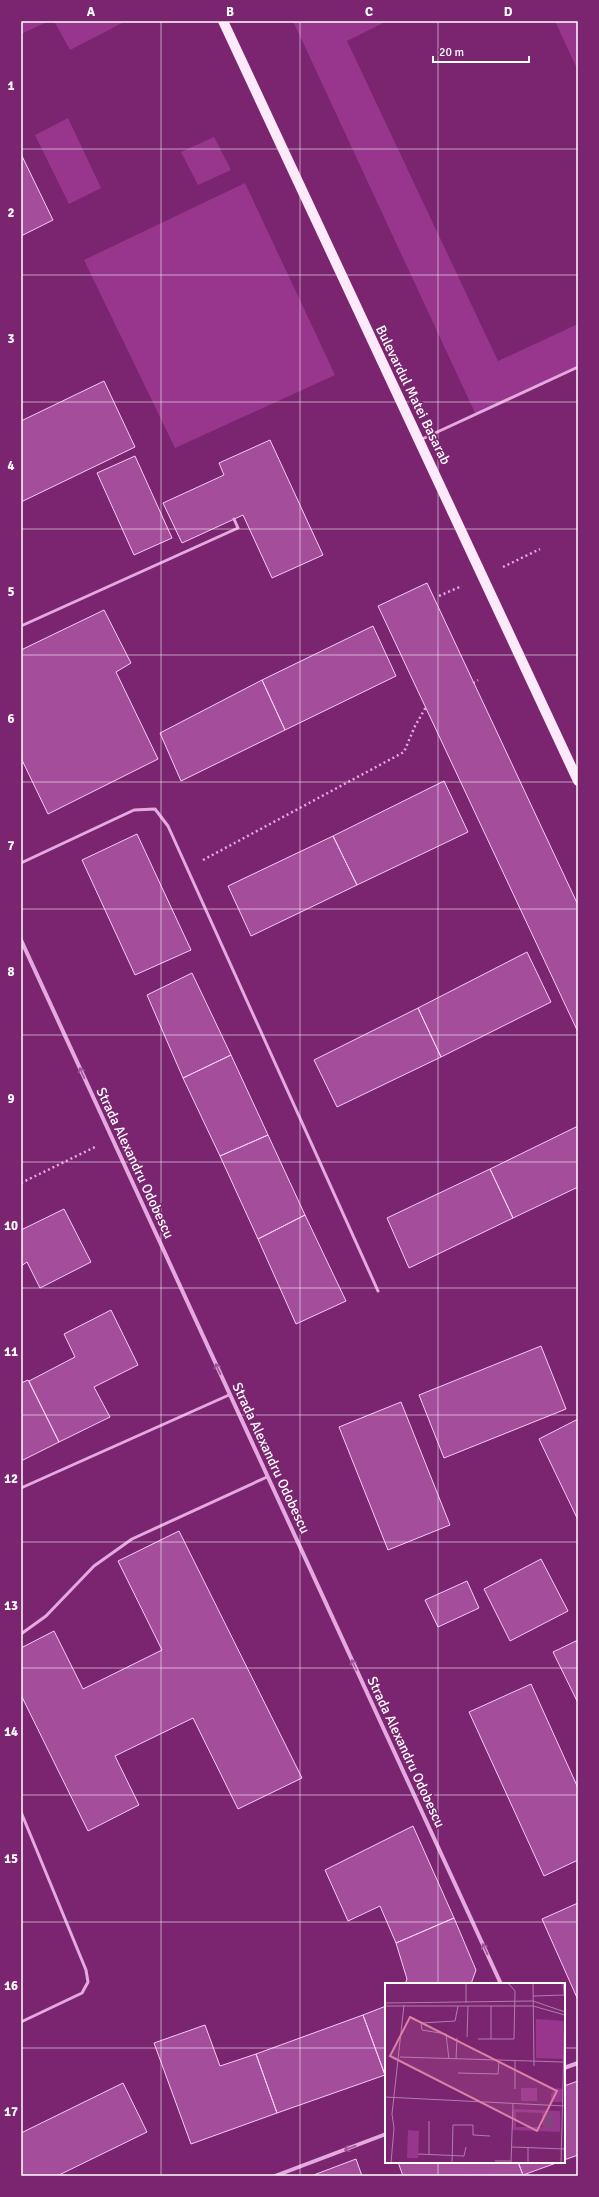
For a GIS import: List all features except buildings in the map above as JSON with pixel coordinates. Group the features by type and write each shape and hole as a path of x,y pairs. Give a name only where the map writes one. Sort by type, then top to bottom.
{"main road":[{"name":"Bulevardul Matei Basarab","path":"223,21 578,781"}],"street":[{"name":"Strada Alexandru Odobescu","path":"21,940 229,1395 502,1983"},
{"path":"565,2068 578,2063"},
{"path":"275,2176 385,2134"}],"lane":[{"path":"420,440 578,367"},
{"path":"21,626 238,528 234,519"},
{"path":"21,863 134,810 155,809 168,826 378,1291"},
{"path":"21,1488 229,1395"},
{"path":"21,1634 46,1616 94,1566 132,1539 267,1477"},
{"path":"21,1812 86,1970 88,1982 82,1993 21,2022"}],"path":[{"path":"473,682 478,680"},
{"path":"187,868 404,752 415,726 426,707"},
{"path":"21,1183 112,1139"}],"shaded area":[{"path":"21,21 49,21 21,34"},
{"path":"54,21 126,21 70,50"},
{"path":"293,21 387,21 347,41 498,361 578,324 578,367 476,415"},
{"path":"555,21 578,21 578,71"},
{"path":"68,118 101,188 69,204 35,135"},
{"path":"214,137 231,170 198,185 181,152"},
{"path":"245,183 335,375 175,448 84,260"}]}
